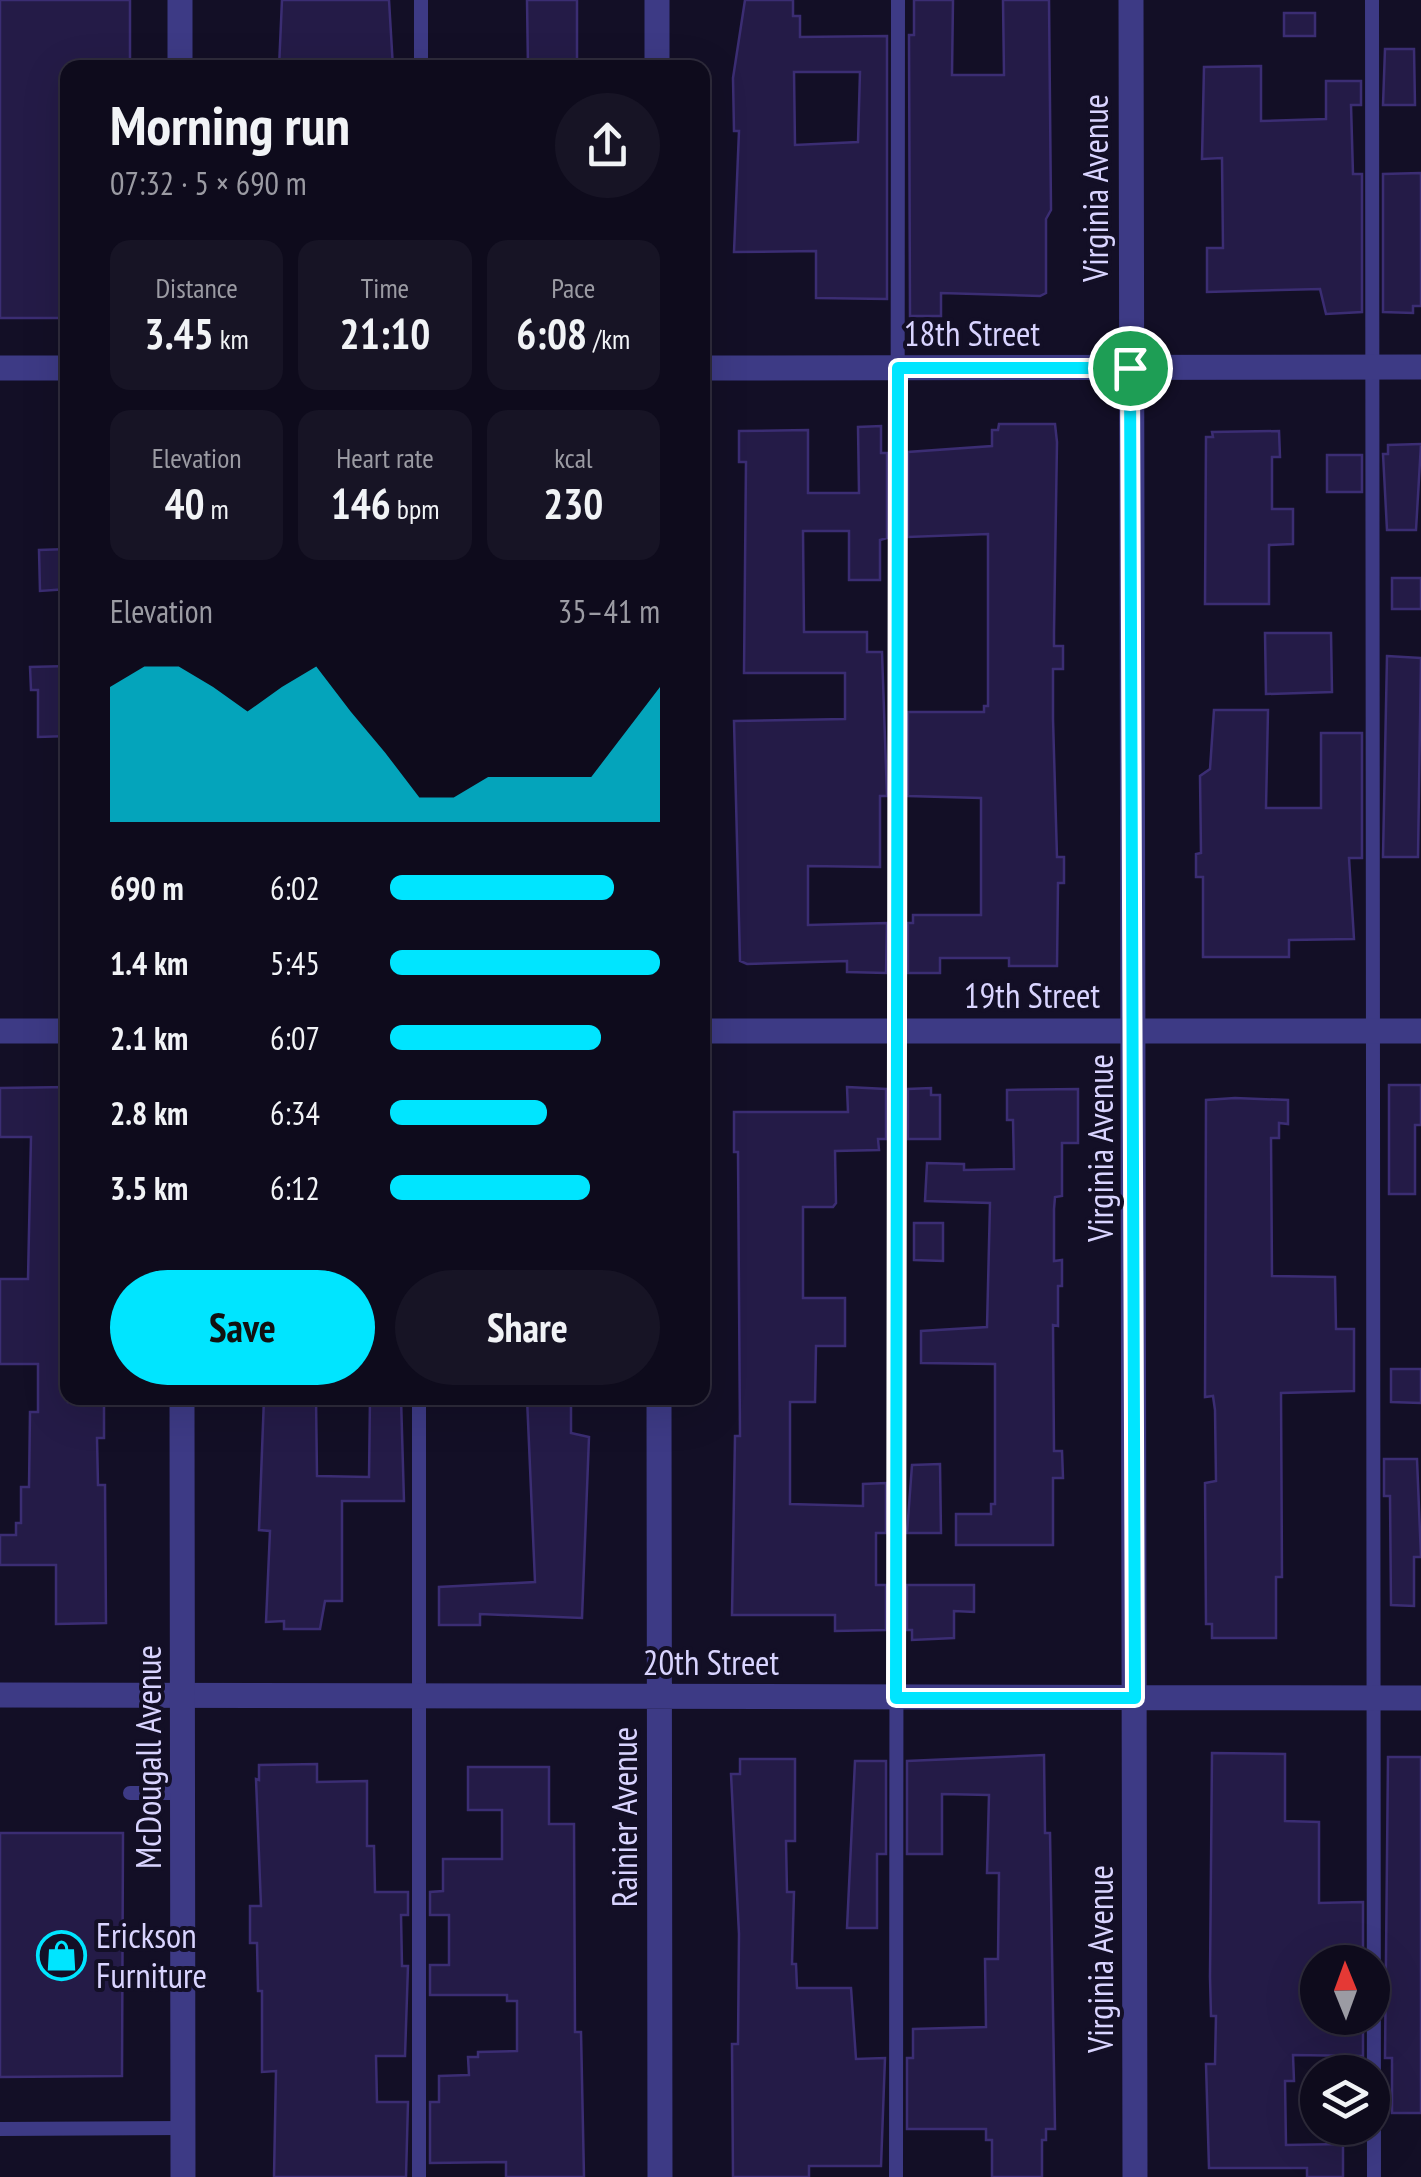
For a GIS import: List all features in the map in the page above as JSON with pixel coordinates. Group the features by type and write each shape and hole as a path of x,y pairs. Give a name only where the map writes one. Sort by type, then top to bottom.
{"street":[{"path":"180,0 180,60"},
{"path":"657,0 657,60"},
{"name":"Virginia Avenue","path":"1131,0 1135,2177"},
{"name":"18th Street","path":"710,368 1421,367"},
{"path":"0,368 60,368"},
{"name":"19th Street","path":"710,1030 1421,1031"},
{"path":"0,1032 60,1031"},
{"name":"McDougall Avenue","path":"182,1405 183,2177"},
{"name":"Rainier Avenue","path":"659,1405 660,2177"},
{"name":"20th Street","path":"0,1695 1421,1698"}],"lane":[{"path":"420,0 421,60"},
{"path":"896,2177 898,0"},
{"path":"1372,0 1374,2177"},
{"path":"419,2177 420,1405"},
{"path":"130,1793 183,1793"},
{"path":"0,2129 183,2128"}],"building":[{"path":"0,0 130,0 130,60 60,60 60,318 0,318"},
{"path":"282,0 389,0 393,60 279,60"},
{"path":"527,0 577,0 577,60 528,60"},
{"path":"745,0 793,0 793,16 800,16 800,37 887,36 887,299 816,298 816,251 734,252 739,131 734,131 733,78","holes":["794,72 860,72 858,142 795,145"]},
{"path":"914,0 953,0 952,75 1004,75 1003,0 1049,0 1051,210 1046,219 1046,293 1040,296 941,293 941,316 910,316 909,35 914,35"},
{"path":"1284,13 1315,13 1315,36 1284,36"},
{"path":"1385,49 1414,49 1415,105 1383,105"},
{"path":"1261,66 1261,121 1326,119 1326,81 1361,81 1361,105 1351,105 1353,174 1362,174 1362,312 1326,314 1320,289 1207,292 1207,248 1223,248 1222,158 1202,159 1204,67"},
{"path":"1421,173 1421,306 1413,306 1413,313 1383,312 1383,174"},
{"path":"999,424 1055,424 1057,442 1054,646 1063,646 1063,669 1053,669 1053,719 1057,857 1064,857 1064,883 1058,883 1057,966 1009,966 1009,958 940,958 940,973 908,973 908,923 913,923 913,915 981,915 981,798 908,796 908,712 984,712 984,706 988,706 988,534 908,537 908,452 992,446 992,430 998,430"},
{"path":"881,426 881,453 887,453 887,538 880,540 880,580 849,580 849,531 803,531 804,632 867,632 867,652 882,652 887,796 880,796 880,867 808,866 808,925 887,923 886,973 847,972 847,961 747,964 740,961 734,721 845,719 845,673 744,673 746,462 739,462 739,431 808,430 808,493 859,493 858,427"},
{"path":"1279,431 1280,457 1272,457 1272,509 1293,509 1293,544 1269,545 1269,604 1205,604 1206,437 1213,437 1212,432"},
{"path":"1421,444 1416,530 1387,530 1383,454 1388,454 1388,445"},
{"path":"1327,455 1362,455 1362,492 1327,492"},
{"path":"60,549 60,590 40,591 39,550"},
{"path":"1392,578 1421,578 1421,609 1392,609"},
{"path":"1265,633 1331,633 1332,692 1266,694"},
{"path":"1387,656 1421,658 1418,857 1383,857"},
{"path":"60,666 60,736 38,737 38,690 31,690 30,667"},
{"path":"1214,710 1268,710 1266,808 1321,808 1321,733 1362,733 1362,858 1349,858 1354,939 1289,940 1289,957 1203,957 1203,877 1196,877 1196,854 1201,853 1200,776 1210,769"},
{"path":"1389,1085 1421,1085 1421,1125 1415,1125 1415,1194 1389,1194"},
{"path":"60,1087 60,1405 104,1405 104,1438 97,1438 98,1485 105,1485 106,1623 56,1624 56,1565 0,1565 0,1535 16,1535 16,1523 21,1523 21,1487 29,1487 30,1412 38,1412 38,1364 0,1364 0,1279 28,1279 31,1137 0,1137 0,1088"},
{"path":"847,1087 886,1089 886,1139 878,1139 879,1150 835,1151 836,1203 833,1207 803,1207 803,1298 845,1298 845,1346 816,1346 815,1402 790,1402 790,1504 863,1506 863,1484 886,1483 886,1533 876,1533 876,1585 886,1585 886,1630 835,1631 835,1615 732,1615 735,1436 740,1436 738,1152 734,1152 734,1112 848,1112"},
{"path":"931,1088 931,1095 940,1095 940,1139 908,1139 908,1089"},
{"path":"1078,1089 1078,1143 1062,1143 1062,1196 1055,1197 1054,1209 1054,1261 1062,1260 1062,1286 1058,1286 1058,1326 1053,1325 1054,1451 1062,1451 1063,1478 1053,1478 1053,1545 956,1545 956,1514 991,1514 991,1504 995,1504 995,1364 921,1363 921,1331 987,1327 990,1203 925,1201 927,1163 964,1164 964,1170 1014,1169 1013,1120 1007,1120 1007,1090"},
{"path":"1206,1100 1288,1100 1288,1124 1279,1123 1279,1138 1271,1138 1272,1276 1335,1277 1336,1329 1354,1329 1354,1391 1281,1393 1282,1577 1276,1577 1276,1638 1212,1638 1212,1624 1206,1624 1205,1483 1216,1481 1215,1410 1213,1396 1205,1397"},
{"path":"914,1223 943,1223 943,1261 914,1260"},
{"path":"1391,1369 1421,1369 1421,1403 1391,1402"},
{"path":"264,1405 316,1405 317,1476 369,1477 370,1405 401,1405 404,1501 342,1501 342,1601 325,1601 320,1629 284,1629 284,1621 266,1622 270,1531 259,1530"},
{"path":"527,1405 571,1405 571,1433 589,1437 582,1618 480,1614 480,1625 439,1625 439,1587 535,1582"},
{"path":"1384,1459 1417,1459 1421,1557 1414,1557 1414,1606 1391,1605 1390,1496 1384,1496"},
{"path":"940,1464 941,1533 907,1533 912,1465"},
{"path":"907,1585 974,1585 974,1612 954,1611 954,1638 912,1640 912,1630 907,1630"},
{"path":"1212,1753 1285,1754 1285,1821 1319,1822 1319,1903 1363,1902 1363,1945 1300,1945 1300,2035 1363,2035 1363,2055 1293,2055 1294,2081 1285,2081 1286,2145 1343,2145 1343,2177 1307,2177 1307,2168 1209,2168 1206,2064 1215,2064 1216,2016 1211,2016"},
{"path":"1044,1755 1045,1833 1050,1833 1055,2129 1046,2129 1046,2140 1042,2140 1042,2177 992,2177 992,2140 986,2140 986,2129 907,2129 907,2058 913,2058 913,2029 986,2027 985,1959 998,1959 999,1873 987,1873 989,1795 942,1794 942,1854 907,1854 907,1761"},
{"path":"1388,1757 1421,1757 1421,2113 1392,2113 1392,2058 1385,2055 1385,2035 1390,2035 1390,1945 1386,1945"},
{"path":"740,1759 795,1759 795,1841 786,1841 787,1892 794,1892 792,1964 796,1964 797,1988 851,1988 856,2059 885,2058 881,2166 809,2166 809,2177 733,2177 732,2044 738,2044 739,1934 731,1774 740,1774"},
{"path":"855,1761 886,1761 886,1854 877,1854 877,1928 847,1928"},
{"path":"317,1764 317,1782 367,1781 367,1846 374,1846 375,1892 408,1892 408,1915 401,1915 402,1966 408,1966 405,2056 376,2056 377,2102 408,2102 406,2177 274,2177 276,2071 262,2072 262,1991 258,1991 257,1943 250,1943 250,1906 261,1906 256,1779 259,1780 259,1765"},
{"path":"468,1767 549,1767 549,1824 574,1824 575,2032 581,2032 584,2177 506,2177 506,2162 430,2163 430,2102 439,2102 439,2076 469,2075 468,2057 478,2057 478,2052 517,2051 517,2001 507,2001 507,1995 430,1995 430,1965 449,1965 449,1915 430,1915 430,1892 443,1891 443,1859 502,1859 502,1810 468,1810"},
{"name":"Erickson Furniture","path":"0,1833 123,1833 122,2076 0,2077"}],"place":[{"name":"Erickson Furniture","path":"61,1955"}],"route":[{"path":"898,368 1130,368 1135,1698 896,1698 898,368"}]}
